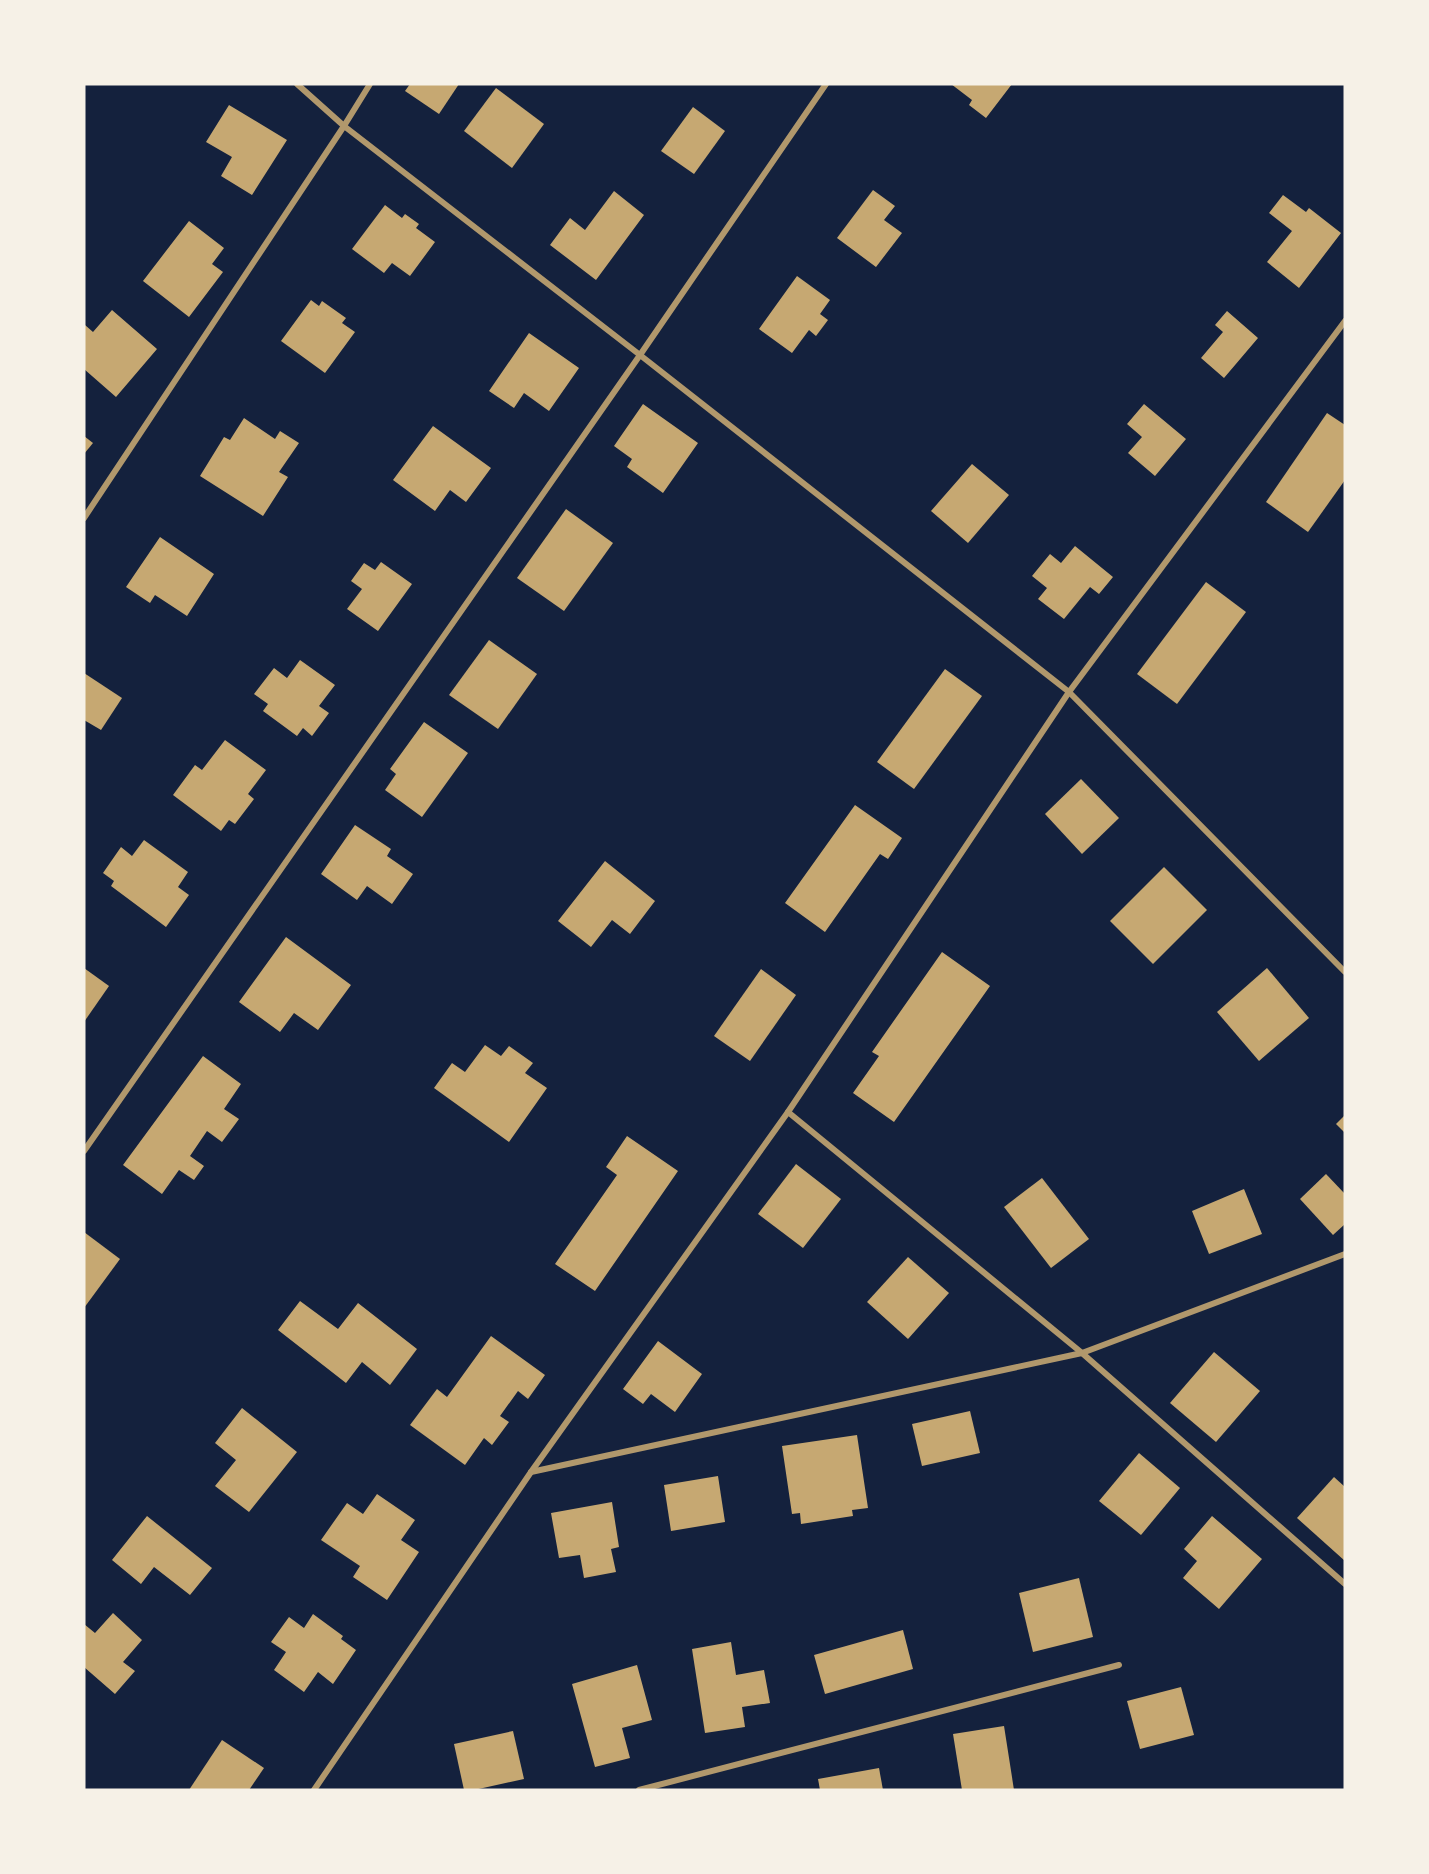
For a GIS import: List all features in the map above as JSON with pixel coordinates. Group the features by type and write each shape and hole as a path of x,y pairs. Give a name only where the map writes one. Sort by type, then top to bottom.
{"street":[{"path":"297,84 344,126 1069,692 1345,972"},
{"path":"84,518 370,84"},
{"path":"84,1151 640,355 826,84"},
{"path":"314,1790 531,1472 788,1112 1069,692 1345,321"},
{"path":"788,1112 1082,1353 1345,1584"},
{"path":"531,1472 1082,1353 1345,1254"},
{"path":"639,1790 1119,1665"}],"building":[{"path":"410,84 459,84 439,114 405,91"},
{"path":"951,84 1012,84 986,118 969,105 972,100"},
{"path":"496,88 544,124 512,168 464,131"},
{"path":"229,105 287,140 252,195 221,176 232,157 206,142"},
{"path":"693,107 725,131 694,174 661,151"},
{"path":"873,190 895,206 884,220 902,233 876,267 837,238"},
{"path":"614,191 644,215 596,280 550,245 570,218 585,230"},
{"path":"1283,195 1306,212 1309,208 1341,233 1299,288 1267,262 1292,231 1269,213"},
{"path":"385,205 402,218 405,214 419,224 416,228 435,242 410,276 392,263 384,273 352,249"},
{"path":"189,221 224,248 212,264 223,272 189,317 143,281"},
{"path":"797,276 830,300 820,314 828,320 816,336 809,330 792,353 759,329"},
{"path":"311,300 319,306 322,301 346,318 342,323 355,332 325,373 281,341"},
{"path":"112,310 157,349 116,397 84,369 84,326 93,332"},
{"path":"1227,311 1258,338 1224,378 1201,358 1223,332 1215,325"},
{"path":"529,333 579,368 549,411 524,393 514,408 489,391"},
{"path":"643,404 698,443 663,493 627,467 632,459 614,446"},
{"path":"1144,404 1186,439 1155,476 1128,453 1142,437 1127,424"},
{"path":"1327,413 1345,425 1345,480 1308,532 1266,502"},
{"path":"244,418 275,439 280,431 299,443 279,472 288,477 263,516 200,476 224,437 230,440"},
{"path":"433,426 491,468 466,502 450,490 435,511 393,480"},
{"path":"84,436 93,443 84,454"},
{"path":"972,464 1009,495 968,543 931,511"},
{"path":"566,509 613,543 564,611 517,578"},
{"path":"160,537 214,574 187,616 155,595 150,603 126,587"},
{"path":"1075,546 1113,577 1099,594 1090,587 1064,619 1038,599 1047,588 1032,576 1050,554 1061,563"},
{"path":"381,562 412,584 378,631 347,609 362,589 351,581 364,563 375,570"},
{"path":"1206,582 1246,612 1177,704 1137,674"},
{"path":"489,640 537,674 498,729 449,695"},
{"path":"300,660 335,685 319,706 329,713 312,736 303,728 297,736 263,711 268,704 254,694 274,668 287,678"},
{"path":"945,669 982,696 914,789 877,762"},
{"path":"84,673 122,698 101,730 84,720"},
{"path":"424,722 468,753 422,817 385,790 396,774 390,769"},
{"path":"225,740 266,770 248,794 254,799 235,824 229,820 221,831 173,795 195,765 202,770"},
{"path":"1081,779 1119,818 1082,854 1045,814"},
{"path":"855,805 902,838 888,859 880,854 825,932 785,903"},
{"path":"355,825 391,849 387,856 413,874 392,904 367,886 357,900 321,874"},
{"path":"144,840 188,872 178,887 189,895 166,927 111,886 114,881 103,873 121,847 132,856"},
{"path":"605,861 655,901 630,934 612,920 591,947 558,921"},
{"path":"1164,867 1207,910 1153,964 1110,921"},
{"path":"286,937 351,985 318,1030 294,1013 280,1032 239,1002"},
{"path":"942,952 990,986 894,1122 853,1093 879,1056 872,1052"},
{"path":"84,968 109,986 84,1022"},
{"path":"1267,968 1309,1018 1259,1061 1217,1012"},
{"path":"761,969 796,995 750,1061 714,1036"},
{"path":"485,1045 501,1056 509,1046 533,1063 525,1073 547,1088 509,1142 434,1088 452,1063 465,1072"},
{"path":"203,1056 241,1084 224,1109 239,1119 222,1142 207,1131 190,1156 204,1166 194,1180 179,1170 162,1194 123,1165"},
{"path":"1345,1115 1345,1133 1336,1124"},
{"path":"627,1136 678,1171 595,1291 555,1264 617,1175 606,1167"},
{"path":"796,1164 841,1199 803,1248 758,1214"},
{"path":"1326,1174 1345,1194 1345,1224 1333,1235 1300,1199"},
{"path":"1042,1178 1089,1239 1051,1268 1004,1207"},
{"path":"1244,1189 1262,1234 1209,1254 1192,1211"},
{"path":"84,1232 120,1259 84,1308"},
{"path":"908,1257 949,1293 908,1339 867,1302"},
{"path":"300,1301 338,1329 358,1303 417,1349 390,1385 362,1362 346,1383 278,1330"},
{"path":"491,1336 545,1375 528,1399 518,1391 500,1416 509,1422 492,1445 484,1438 465,1465 410,1425 437,1389 447,1397"},
{"path":"658,1341 702,1374 675,1412 651,1394 643,1404 623,1389"},
{"path":"1214,1352 1260,1391 1216,1442 1170,1403"},
{"path":"242,1408 297,1452 249,1512 215,1486 236,1460 215,1443"},
{"path":"970,1411 980,1453 922,1466 912,1424"},
{"path":"857,1435 868,1508 852,1510 853,1516 801,1524 800,1513 792,1514 782,1446"},
{"path":"1139,1453 1180,1488 1141,1535 1099,1501"},
{"path":"718,1476 725,1522 671,1531 664,1485"},
{"path":"1334,1477 1345,1487 1345,1561 1297,1518"},
{"path":"377,1494 415,1520 401,1540 419,1552 387,1600 353,1577 360,1566 321,1540 347,1503 363,1514"},
{"path":"612,1502 619,1547 611,1549 616,1572 584,1578 580,1555 559,1558 551,1513"},
{"path":"147,1516 212,1568 190,1595 154,1567 141,1584 112,1560"},
{"path":"1212,1516 1262,1559 1219,1609 1183,1578 1197,1561 1184,1549"},
{"path":"1079,1578 1093,1637 1033,1652 1019,1593"},
{"path":"113,1613 142,1640 123,1662 135,1671 115,1694 84,1667 84,1624 95,1633"},
{"path":"313,1614 343,1636 341,1639 356,1650 333,1684 318,1672 304,1692 274,1670 286,1652 271,1642 289,1617 304,1628"},
{"path":"903,1630 913,1669 825,1694 814,1655"},
{"path":"731,1642 736,1675 764,1670 770,1703 742,1707 745,1727 705,1733 692,1649"},
{"path":"637,1665 652,1720 622,1728 630,1758 595,1767 572,1684"},
{"path":"1181,1687 1194,1735 1140,1749 1127,1701"},
{"path":"1004,1726 1014,1790 962,1790 953,1734"},
{"path":"513,1731 524,1779 474,1790 464,1790 454,1744"},
{"path":"222,1740 264,1768 249,1790 189,1790"},
{"path":"879,1768 883,1790 820,1790 818,1779"}]}
